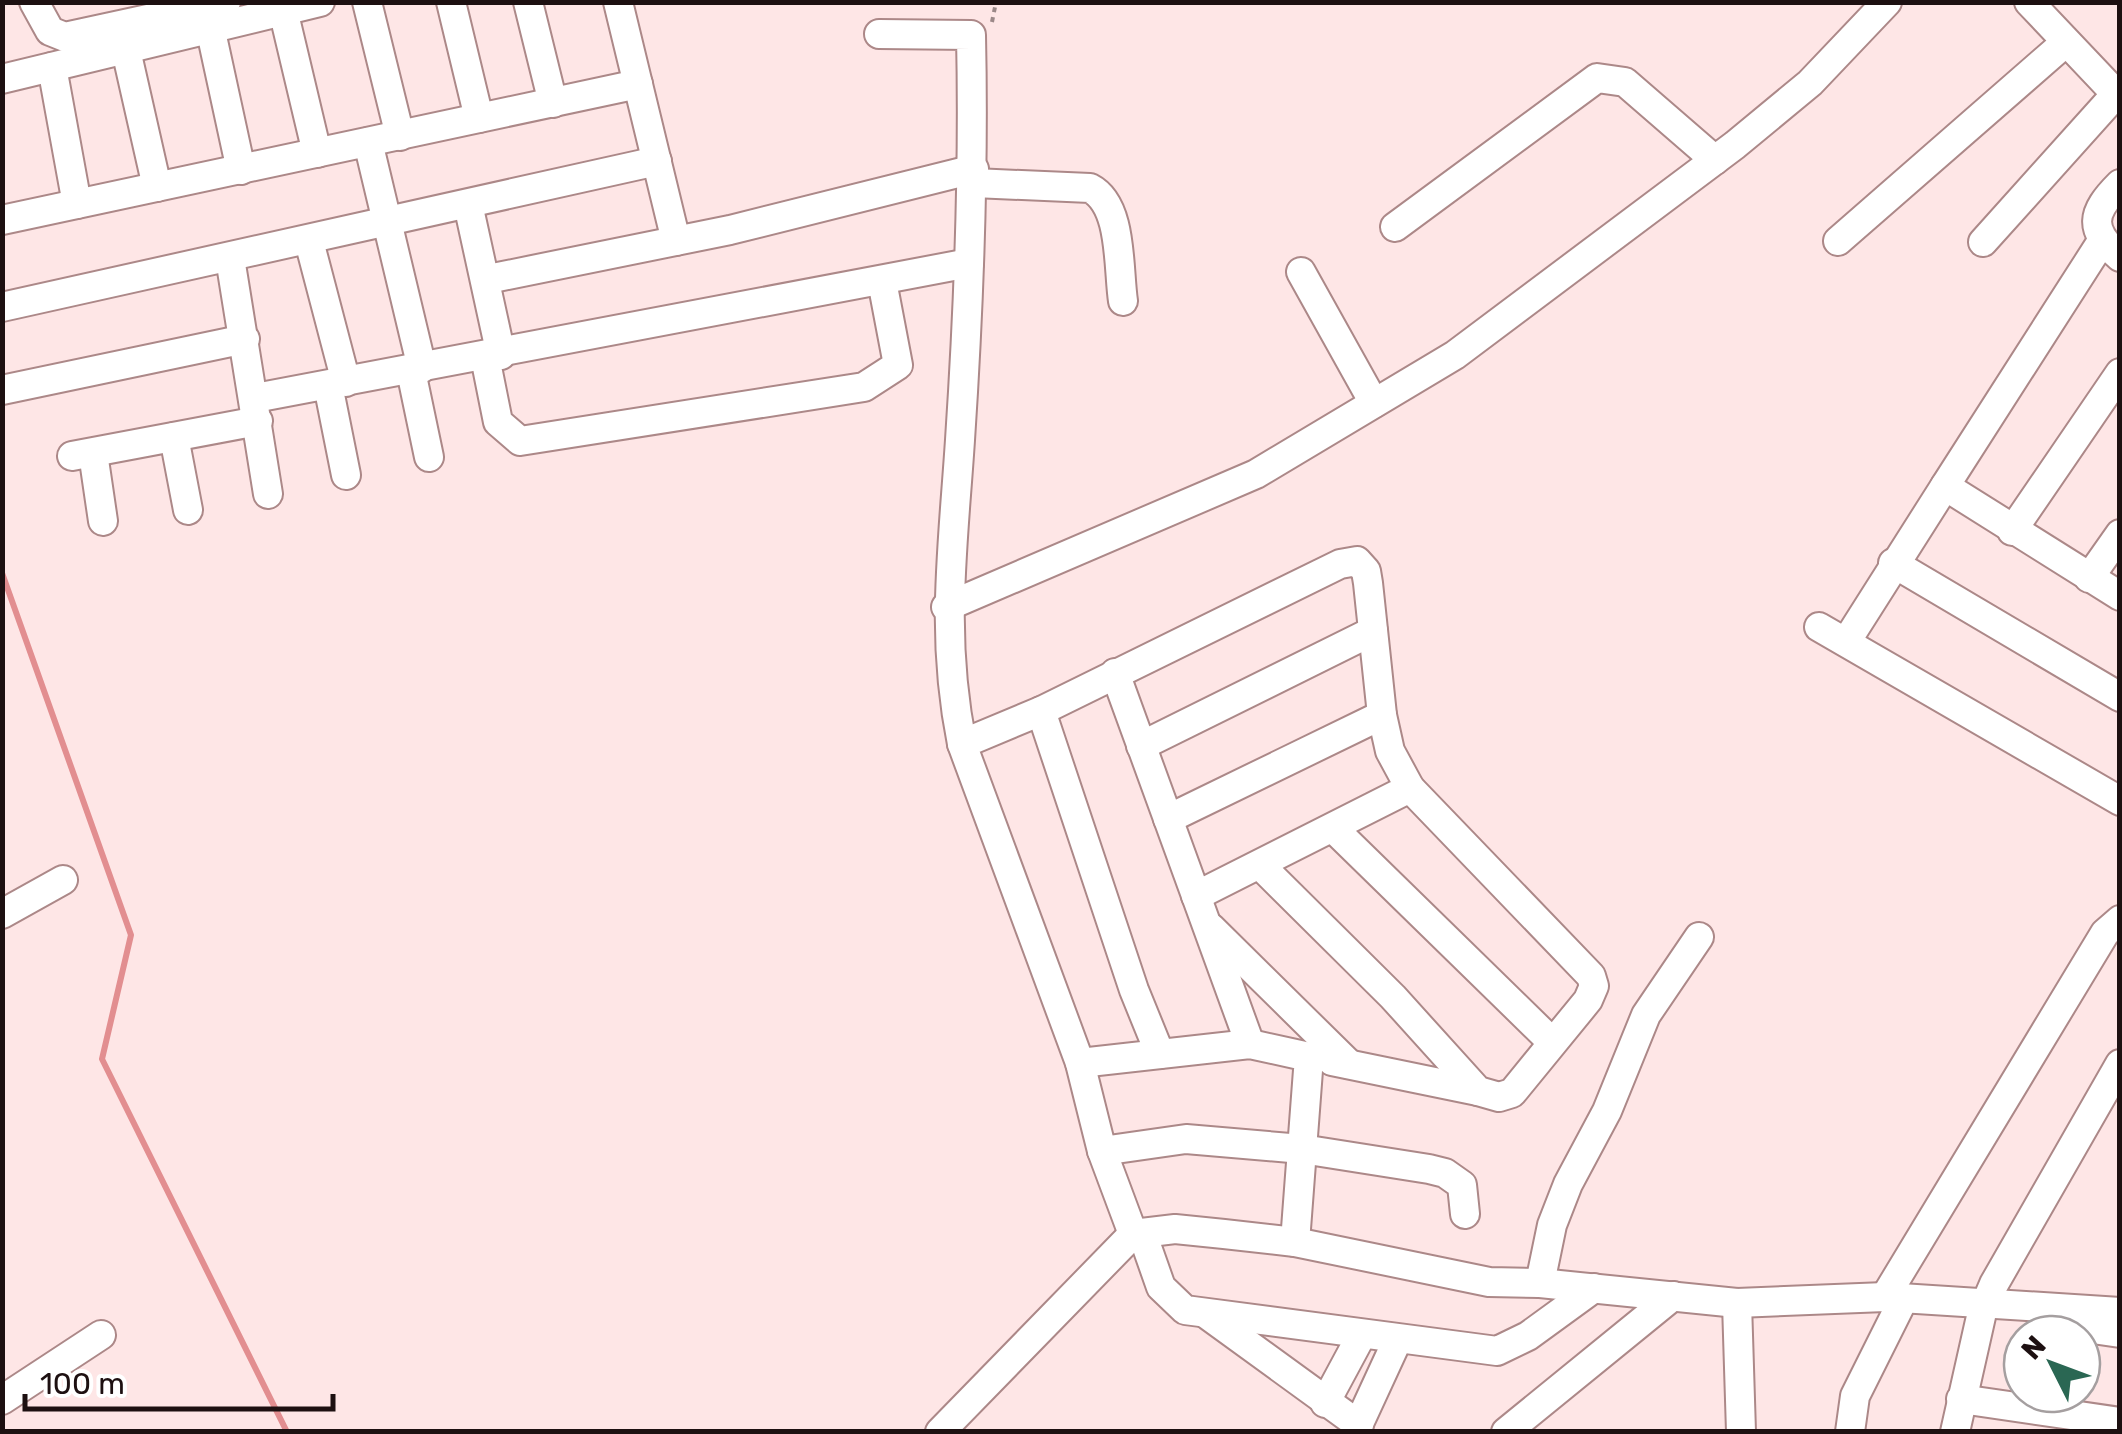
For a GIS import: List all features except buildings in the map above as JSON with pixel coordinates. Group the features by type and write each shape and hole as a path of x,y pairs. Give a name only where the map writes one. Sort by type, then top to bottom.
{"street":[{"path":"34,2 50,31 65,37 226,2"},
{"path":"2,80 320,2"},
{"path":"367,2 400,136"},
{"path":"451,2 480,118"},
{"path":"528,2 553,103"},
{"path":"618,2 676,241"},
{"path":"946,607 1256,474 1455,355 1715,160 1810,83 1887,2"},
{"path":"1983,242 2118,96 2030,2"},
{"path":"283,10 317,154"},
{"path":"210,27 240,170"},
{"path":"879,34 971,35 974,176 946,607 951,689 962,744 1080,1063 1102,1151 1161,1287 1172,1302 1204,1312 1397,1341 1497,1351 1528,1336 1594,1288"},
{"path":"1838,241 2066,42"},
{"path":"126,50 157,187"},
{"path":"52,67 77,204"},
{"path":"1396,227 1597,78 1625,82 1715,160"},
{"path":"3,220 638,84"},
{"path":"368,142 417,370 429,457"},
{"path":"2,307 657,162"},
{"path":"488,279 974,176 1090,188 1102,194 1111,212 1123,301"},
{"path":"1846,642 1944,486 2111,249 2095,218 2100,203 2120,184"},
{"path":"468,204 488,279 498,422 520,441 864,387 898,365 882,280"},
{"path":"309,241 337,383 346,475"},
{"path":"230,258 268,494"},
{"path":"103,520 82,455 174,438 337,383 970,264"},
{"path":"1300,272 1374,403"},
{"path":"2,390 245,338"},
{"path":"2012,531 2120,373"},
{"path":"174,438 188,510"},
{"path":"1944,486 2120,596"},
{"path":"2090,578 2120,534"},
{"path":"962,744 1041,711 1340,564 1357,561 1366,571 1382,716 1390,750 1410,788 1591,976 1594,986 1588,1000 1512,1093 1499,1097 1250,1044 1080,1063"},
{"path":"1893,562 2120,697"},
{"path":"1818,626 2120,801"},
{"path":"1141,746 1374,632"},
{"path":"1115,672 1250,1044"},
{"path":"1041,711 1134,990 1160,1054"},
{"path":"1168,819 1382,716"},
{"path":"1196,896 1334,830 1410,788"},
{"path":"1334,830 1552,1042"},
{"path":"1260,865 1393,997 1478,1091"},
{"path":"2,914 63,880"},
{"path":"1850,1432 1855,1396 1895,1298 2105,933 2120,920"},
{"path":"1206,924 1349,1064"},
{"path":"1540,1282 1552,1225 1568,1184 1607,1111 1646,1015 1698,936"},
{"path":"1295,1242 1310,1057"},
{"path":"1955,1432 1986,1301 2120,1064"},
{"path":"1102,1151 1186,1138 1302,1149 1445,1173 1465,1189 1465,1214"},
{"path":"940,1432 1138,1233 1175,1228 1295,1242 1488,1282 1540,1282 1736,1302 1895,1298 2120,1312"},
{"path":"1506,1432 1673,1296"},
{"path":"1736,1302 1741,1432"},
{"path":"2048,1308 2065,1325 2120,1333"},
{"path":"1204,1312 1357,1428 1397,1341"},
{"path":"2,1400 101,1334"},
{"path":"1326,1403 1360,1336"},
{"path":"1961,1399 2120,1422"}],"waterway":[{"path":"2,573 131,935 102,1059 287,1432"}]}
